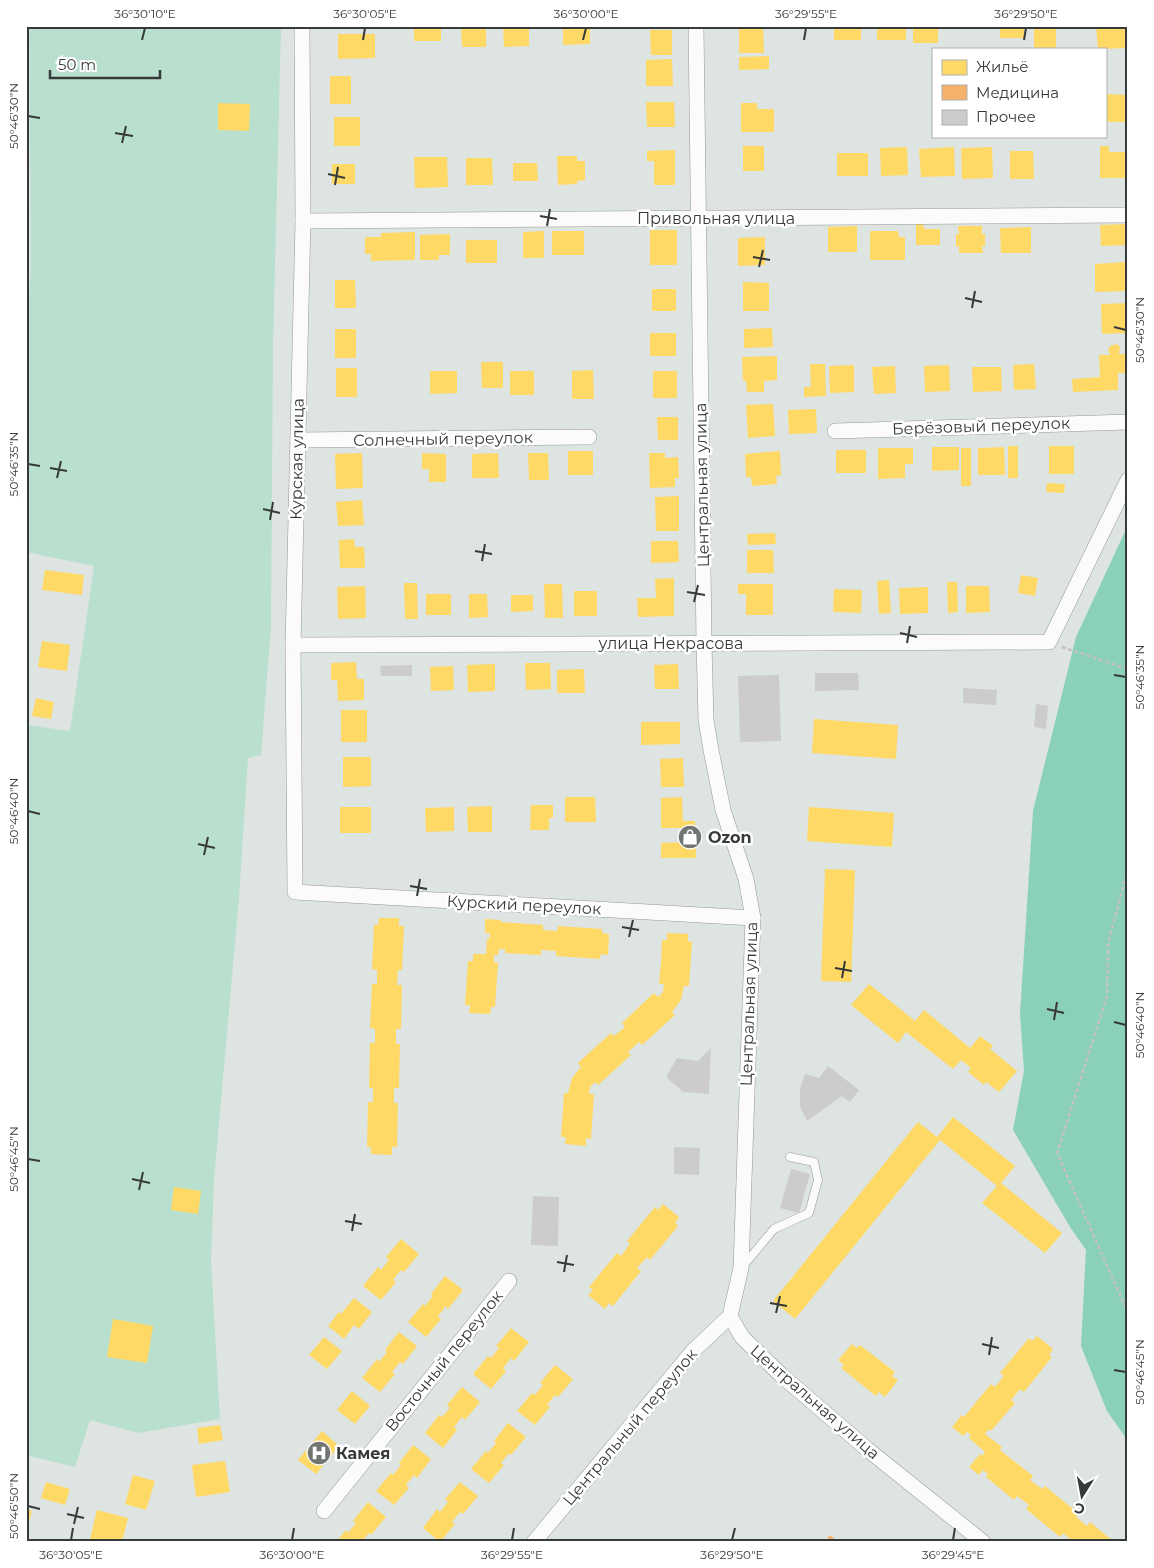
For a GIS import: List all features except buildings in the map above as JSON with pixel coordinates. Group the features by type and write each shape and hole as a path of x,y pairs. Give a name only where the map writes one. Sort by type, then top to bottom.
{"street":[{"name":"Курская улица","path":"296,892 293,645 303,221 302,26"},
{"name":"Центральная улица","path":"696,26 706,720 723,810 746,879 753,918 741,1268 730,1316 742,1337 781,1375 983,1542"},
{"name":"Привольная улица","path":"303,221 1128,215"},
{"name":"Берёзовый переулок","path":"835,431 1128,422"},
{"name":"Солнечный переулок","path":"298,440 589,437"},
{"path":"1049,642 1128,480"},
{"name":"улица Некрасова","path":"293,645 1049,642"},
{"name":"Курский переулок","path":"296,892 753,918"},
{"name":"Восточный переулок","path":"324,1511 509,1281"},
{"name":"Центральный переулок","path":"534,1542 693,1351 730,1316"}],"lane":[{"path":"741,1268 774,1229 809,1213 818,1180 814,1162 790,1157"}],"path":[{"path":"1049,642 1128,669"},
{"path":"1128,868 1108,944 1107,996 1056,1153 1128,1313"}],"green space":[{"path":"29,26 281,26 273,346 271,626 261,755 248,758 239,898 214,1180 211,1261 220,1419 138,1433 90,1420 75,1467 26,1455 26,725 70,731 94,566 26,552 26,342 31,264"},
{"path":"1128,525 1128,1441 1107,1411 1081,1346 1086,1250 1070,1227 1013,1130 1024,1071 1020,1014 1033,811 1076,637"}],"place":[{"name":"Ozon","path":"690,837"},
{"name":"Камея","path":"319,1453"}]}
